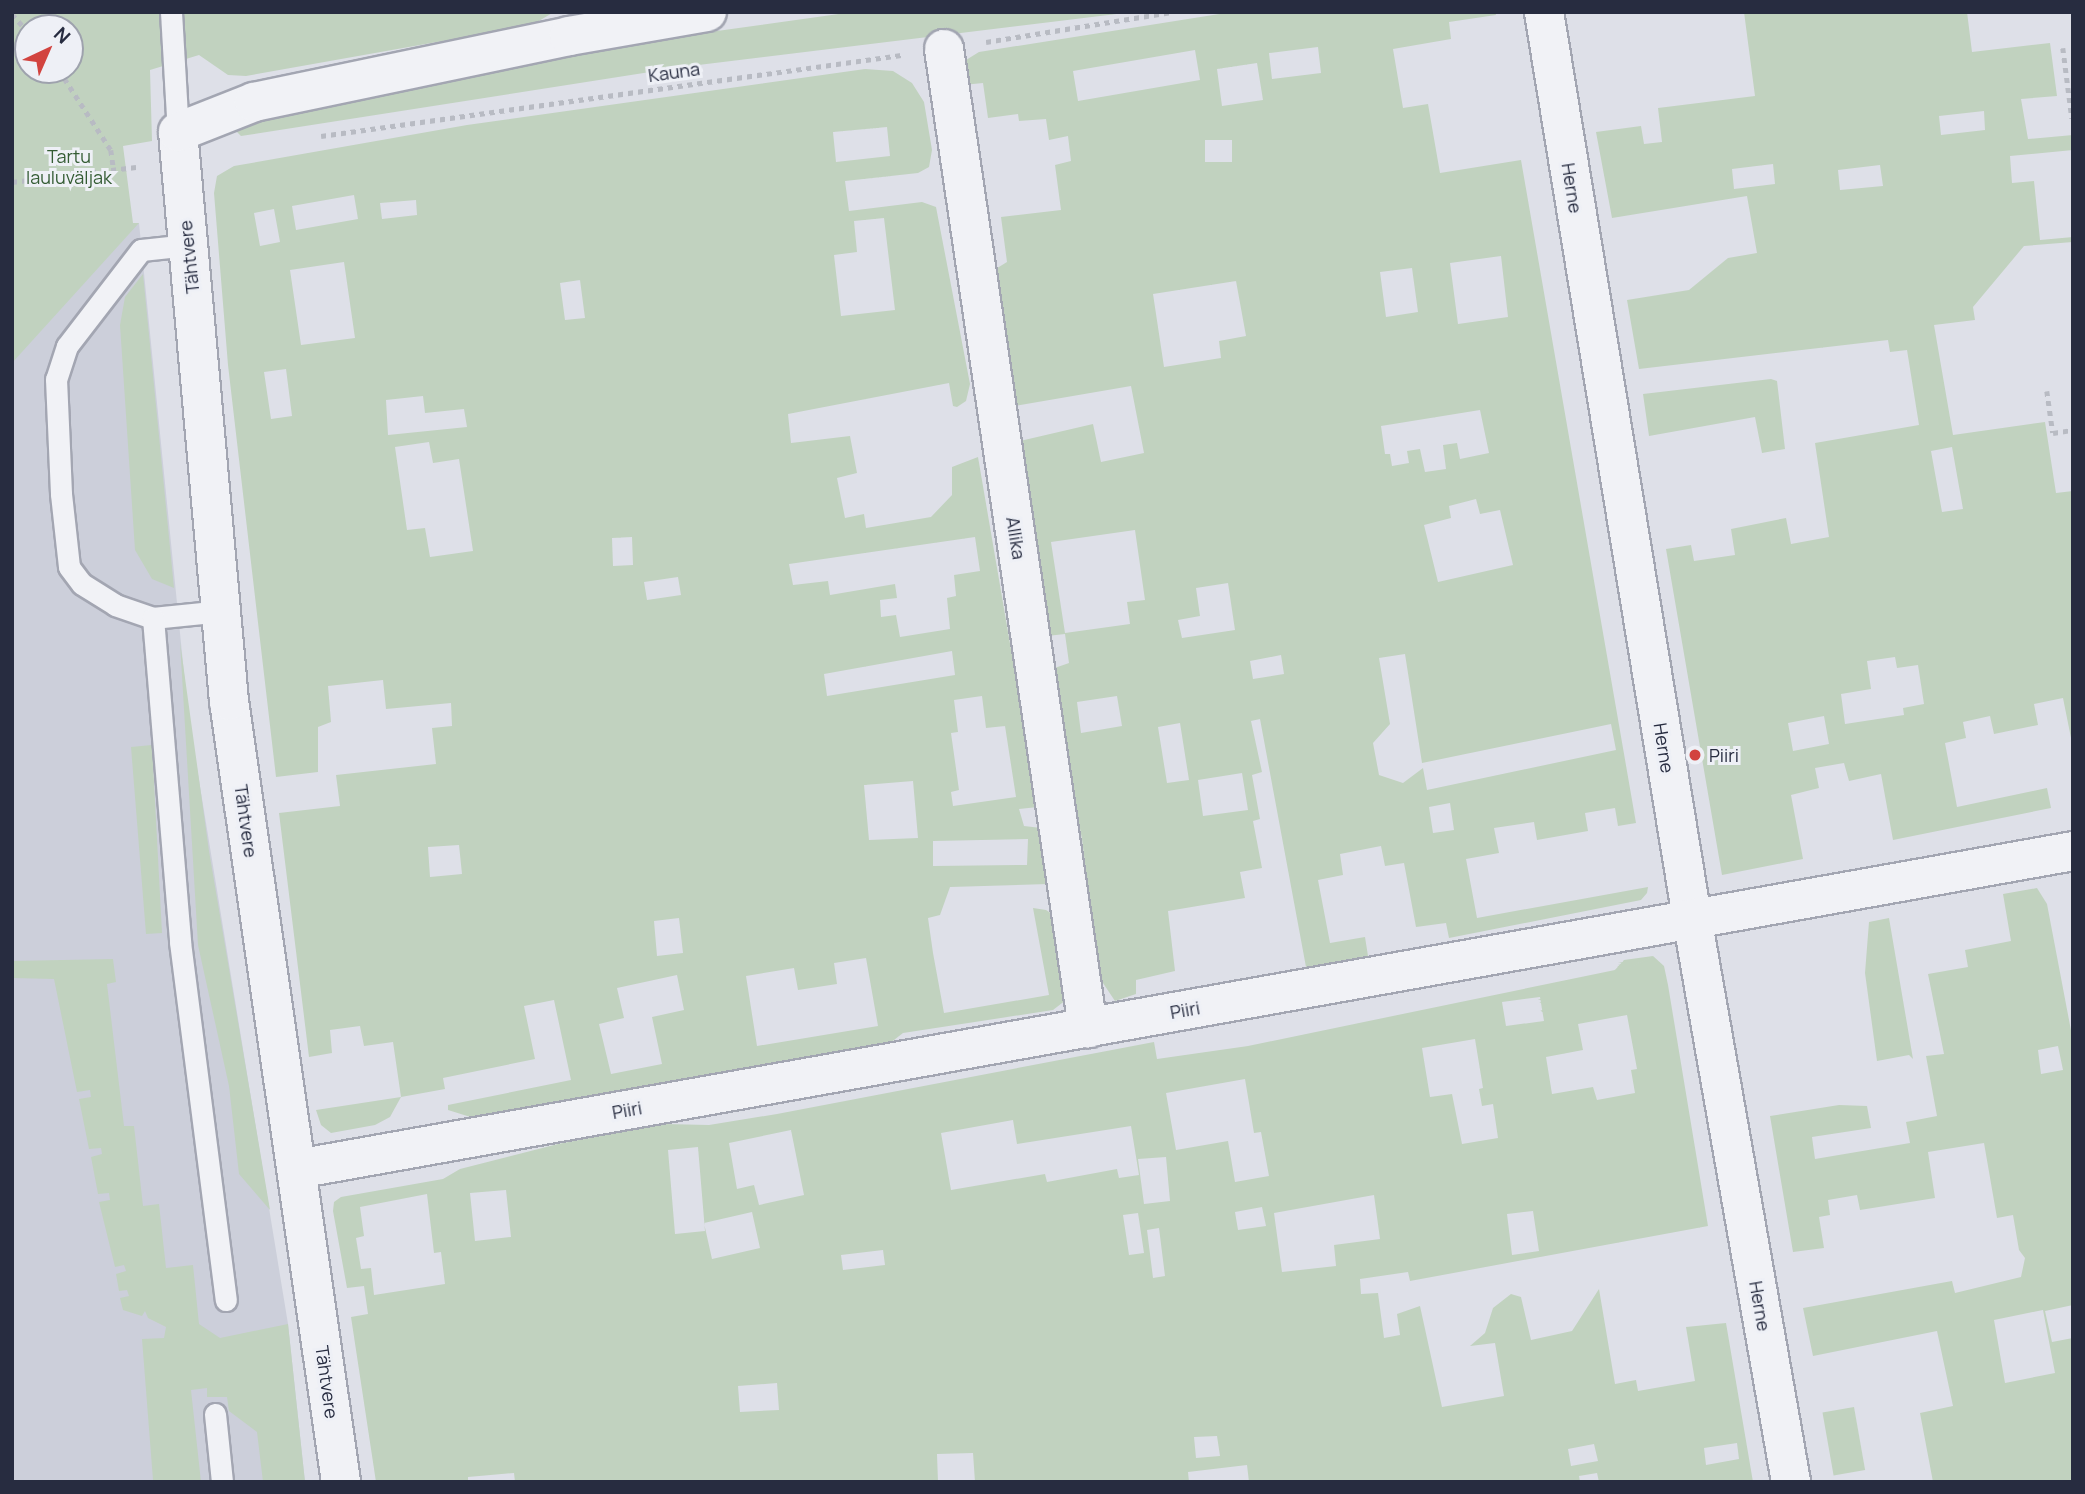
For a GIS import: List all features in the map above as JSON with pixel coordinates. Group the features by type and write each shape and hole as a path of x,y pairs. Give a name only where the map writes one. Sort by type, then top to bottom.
{"street":[{"path":"179,144 254,102 569,36 707,12"},
{"name":"Herne","path":"1544,12 1692,918 1791,1482"},
{"name":"Allika","path":"944,49 1088,1028"},
{"name":"Tähtvere","path":"179,144 229,701 341,1482"},
{"name":"Piiri","path":"297,1169 2073,851"}],"lane":[{"path":"171,12 179,144"},
{"path":"188,245 141,250 67,346 56,379 69,567 82,584 115,605 153,618 222,611"},
{"path":"153,618 180,942 226,1300"},
{"path":"215,1414 222,1482"}],"path":[{"name":"Kauna","path":"313,137 944,49 1172,12"},
{"path":"2063,48 2072,118"},
{"path":"68,84 111,150 114,171"},
{"path":"12,182 114,171 179,144"},
{"path":"2047,391 2053,433 2073,430"}],"shaded area":[{"path":"139,223 188,713 288,1324 305,1482 12,1482 12,235"}],"green space":[{"name":"Tartu lauluväljak","path":"12,12 554,12 532,25 246,76 228,75 199,55 150,70 152,141 123,146 133,223 139,223 12,363"},
{"path":"853,12 1133,12 682,67 241,136 235,130 240,122 616,45"},
{"path":"1232,12 1495,12 1496,15 1449,22 1451,39 1393,49 1403,108 1428,104 1440,173 1521,160 1636,823 1618,826 1615,808 1585,813 1588,831 1537,840 1534,822 1494,828 1499,853 1466,859 1477,918 1648,887 1641,900 1449,938 1446,923 1416,927 1404,863 1385,866 1381,846 1340,854 1343,875 1318,880 1330,943 1365,937 1368,956 1306,967 1260,719 1251,721 1262,772 1252,775 1260,819 1253,821 1262,868 1240,872 1245,898 1168,911 1175,971 1136,980 1136,994 1115,1001 1099,977 1082,839 1049,670 1069,663 1065,634 1047,636 1020,441 1093,424 1101,462 1144,453 1131,386 1014,406 994,270 1007,262 1001,217 1061,210 1055,165 1071,161 1068,136 1049,140 1046,119 1019,121 1018,114 988,118 983,83 963,85 966,60 979,52","holes":["1318,47 1321,73 1272,79 1269,53","1195,50 1200,80 1078,101 1073,71","1257,63 1263,100 1222,106 1217,69","1205,140 1232,140 1232,162 1205,162","1501,256 1508,317 1458,324 1450,263","1412,268 1418,312 1386,317 1380,272","1236,281 1246,336 1219,341 1221,358 1164,367 1153,294","1480,410 1489,453 1460,459 1457,443 1443,445 1446,469 1425,472 1420,449 1407,451 1409,463 1392,466 1390,454 1385,454 1381,426","1476,499 1480,514 1500,510 1513,565 1438,582 1424,525 1451,518 1449,506","1135,530 1145,600 1127,602 1130,624 1065,633 1051,542","1228,583 1235,630 1182,638 1178,620 1200,616 1196,588","1405,654 1422,763 1611,724 1616,750 1427,790 1423,768 1403,783 1379,775 1373,743 1390,724 1379,658","1281,655 1284,674 1253,679 1250,661","1117,696 1122,726 1081,733 1077,702","1180,723 1189,780 1167,783 1158,727","1242,773 1248,810 1203,816 1198,780","1450,803 1454,830 1433,833 1429,807"]},
{"path":"1744,12 1967,12 1972,52 2050,43 2057,96 2021,99 2028,139 2073,135 2073,150 2010,156 2012,183 2034,181 2040,240 2073,237 2073,242 2024,246 1973,307 1975,320 1934,325 1953,435 2045,422 2056,493 2073,491 2073,748 2063,698 2034,704 2038,725 1994,734 1990,716 1963,722 1966,738 1945,743 1957,807 2047,788 2051,808 1893,840 1881,774 1849,781 1844,763 1815,768 1819,788 1791,795 1803,859 1722,875 1666,549 1691,545 1694,561 1735,555 1731,529 1786,518 1791,544 1829,537 1815,443 1919,425 1907,350 1890,352 1888,340 1639,369 1627,300 1689,290 1728,258 1757,253 1747,196 1612,218 1596,132 1641,126 1644,144 1662,142 1658,108 1755,96","holes":["1984,111 1985,130 1941,135 1939,116","1773,164 1775,184 1734,189 1732,169","1880,165 1883,186 1840,190 1838,170","1952,447 1963,509 1942,512 1931,451","1895,657 1897,668 1918,665 1924,704 1903,708 1904,715 1845,724 1841,694 1871,689 1867,661","1824,716 1829,744 1793,751 1788,723"]},
{"path":"865,69 893,71 912,83 924,102 932,150 929,167 918,173 845,181 849,211 922,202 936,207 970,384 966,401 957,407 953,406 949,383 788,414 791,443 850,436 857,473 837,478 845,518 864,514 866,528 931,517 952,495 952,467 978,457 1038,807 1019,809 1024,826 1041,828 1048,884 950,887 940,915 928,918 933,953 944,1013 1049,995 1033,908 1046,910 1052,914 1066,1000 1053,1010 903,1033 876,1054 480,1120 448,1110 448,1105 571,1080 554,1000 524,1006 535,1059 443,1078 445,1089 401,1097 393,1042 364,1046 360,1026 330,1030 332,1053 309,1057 279,813 340,806 336,775 436,764 432,728 452,726 451,703 386,709 383,680 328,686 331,722 318,727 318,772 276,777 228,365 214,193 217,176 234,166 467,125","holes":["887,127 890,156 836,162 833,132","354,195 358,219 296,230 292,206","416,200 417,215 382,219 380,203","274,209 280,242 260,246 254,213","884,218 895,310 841,316 834,255 857,252 854,221","344,262 355,338 301,345 290,270","580,280 585,318 565,320 560,283","286,369 292,416 271,419 264,372","423,396 425,413 464,409 467,427 388,435 386,400","429,442 433,463 459,459 473,551 430,557 425,528 407,530 395,447","632,537 633,565 613,566 612,538","975,537 980,571 954,575 956,596 947,598 950,629 900,637 896,615 881,617 880,600 897,598 895,584 830,595 828,581 793,585 789,564","678,577 681,595 647,600 644,582","952,651 955,675 827,696 824,674","982,696 986,728 1005,726 1016,797 953,806 951,792 959,790 951,733 958,732 954,700","913,781 918,838 869,840 864,785","1028,839 1027,865 933,866 933,841","459,845 462,874 430,877 428,847","679,918 683,953 657,956 654,921","866,958 878,1026 757,1046 746,976 794,968 798,990 837,984 834,963","677,975 684,1010 652,1017 662,1064 611,1074 599,1024 624,1018 617,988"]},
{"path":"143,274 174,588 152,579 135,550 120,325 125,297"},
{"path":"1771,379 1777,381 1785,449 1762,453 1755,417 1649,436 1643,394"},
{"path":"180,642 209,851 270,1210 239,1174 229,1086 198,945"},
{"path":"152,745 162,933 146,934 131,747"},
{"path":"2037,888 2047,904 2073,1041 2073,1305 2045,1311 2052,1342 2073,1338 2073,1482 1933,1482 1920,1413 1953,1406 1937,1331 1813,1356 1803,1308 1952,1281 1955,1293 2021,1277 2025,1258 2019,1250 2013,1215 1997,1218 1984,1143 1928,1152 1935,1198 1860,1210 1857,1195 1828,1200 1830,1215 1819,1217 1824,1248 1793,1252 1770,1116 1839,1105 1867,1106 1871,1128 1812,1137 1815,1159 1910,1143 1906,1122 1937,1116 1926,1056 1944,1054 1928,974 1968,967 1965,950 2011,941 2003,894","holes":["2058,1046 2063,1070 2041,1074 2038,1050","2043,1310 2055,1373 2005,1383 1994,1320"]},
{"path":"1889,918 1913,1059 1909,1055 1877,1061 1865,973 1869,922"},
{"path":"1653,956 1664,966 1708,1226 1410,1281 1408,1272 1360,1279 1361,1294 1378,1293 1384,1338 1400,1335 1397,1314 1420,1306 1442,1407 1504,1396 1495,1343 1470,1346 1485,1333 1493,1308 1511,1294 1521,1297 1531,1340 1572,1331 1599,1289 1615,1384 1636,1380 1638,1391 1695,1381 1686,1327 1726,1323 1753,1482 1599,1482 1597,1473 1579,1476 1580,1482 1249,1482 1247,1465 1188,1472 1189,1482 975,1482 973,1453 937,1454 938,1482 515,1482 514,1473 468,1477 468,1482 376,1482 351,1317 368,1314 364,1286 347,1288 333,1211 334,1202 341,1197 443,1179 460,1169 558,1144 664,1124 709,1125 777,1114 1154,1042 1157,1059 1248,1046 1615,970 1624,960","holes":["1540,997 1544,1021 1506,1026 1502,1002","1627,1015 1637,1069 1631,1070 1635,1093 1597,1100 1593,1087 1552,1094 1546,1057 1583,1050 1578,1024","1475,1039 1483,1088 1479,1089 1482,1106 1493,1104 1498,1138 1462,1144 1452,1094 1430,1097 1422,1048","1245,1079 1254,1133 1261,1132 1269,1176 1235,1182 1228,1141 1176,1150 1166,1093","1013,1120 1017,1144 1131,1126 1139,1175 1119,1178 1117,1169 1047,1182 1045,1174 951,1190 941,1133","791,1130 804,1195 759,1205 754,1185 737,1189 729,1143","698,1147 704,1223 752,1212 760,1248 712,1259 705,1225 705,1231 675,1234 668,1150","1166,1157 1170,1201 1144,1204 1138,1159","506,1190 511,1237 475,1241 470,1193","427,1194 434,1253 441,1252 445,1284 374,1295 371,1268 361,1269 356,1238 364,1236 360,1207","1374,1195 1380,1239 1334,1245 1336,1266 1282,1272 1274,1213","1262,1207 1266,1226 1238,1230 1235,1212","1533,1211 1539,1251 1512,1255 1507,1214","1138,1213 1144,1253 1129,1255 1123,1215","1159,1228 1165,1276 1153,1278 1147,1230","883,1250 885,1265 843,1270 841,1255","777,1383 779,1410 740,1412 738,1386","1217,1436 1220,1456 1196,1458 1194,1437","1737,1443 1739,1459 1706,1465 1704,1448","1594,1444 1598,1461 1571,1466 1568,1449"]},
{"path":"113,959 116,982 107,984 124,1126 134,1126 143,1206 159,1204 166,1268 193,1265 199,1324 220,1338 288,1324 305,1482 263,1482 257,1432 229,1411 227,1397 207,1397 207,1388 191,1390 201,1482 153,1480 142,1339 164,1338 166,1327 148,1318 145,1311 142,1316 123,1310 120,1298 129,1296 127,1290 119,1291 116,1274 126,1271 124,1265 115,1267 99,1202 110,1200 109,1193 98,1194 91,1157 102,1154 101,1148 89,1149 79,1099 91,1097 90,1090 77,1092 54,979 12,978 12,961"},
{"path":"401,1097 390,1117 375,1125 331,1133 321,1125 316,1110"},
{"path":"1854,1407 1865,1470 1834,1476 1822,1413"}],"place":[{"name":"Piiri","path":"1695,755"}]}
